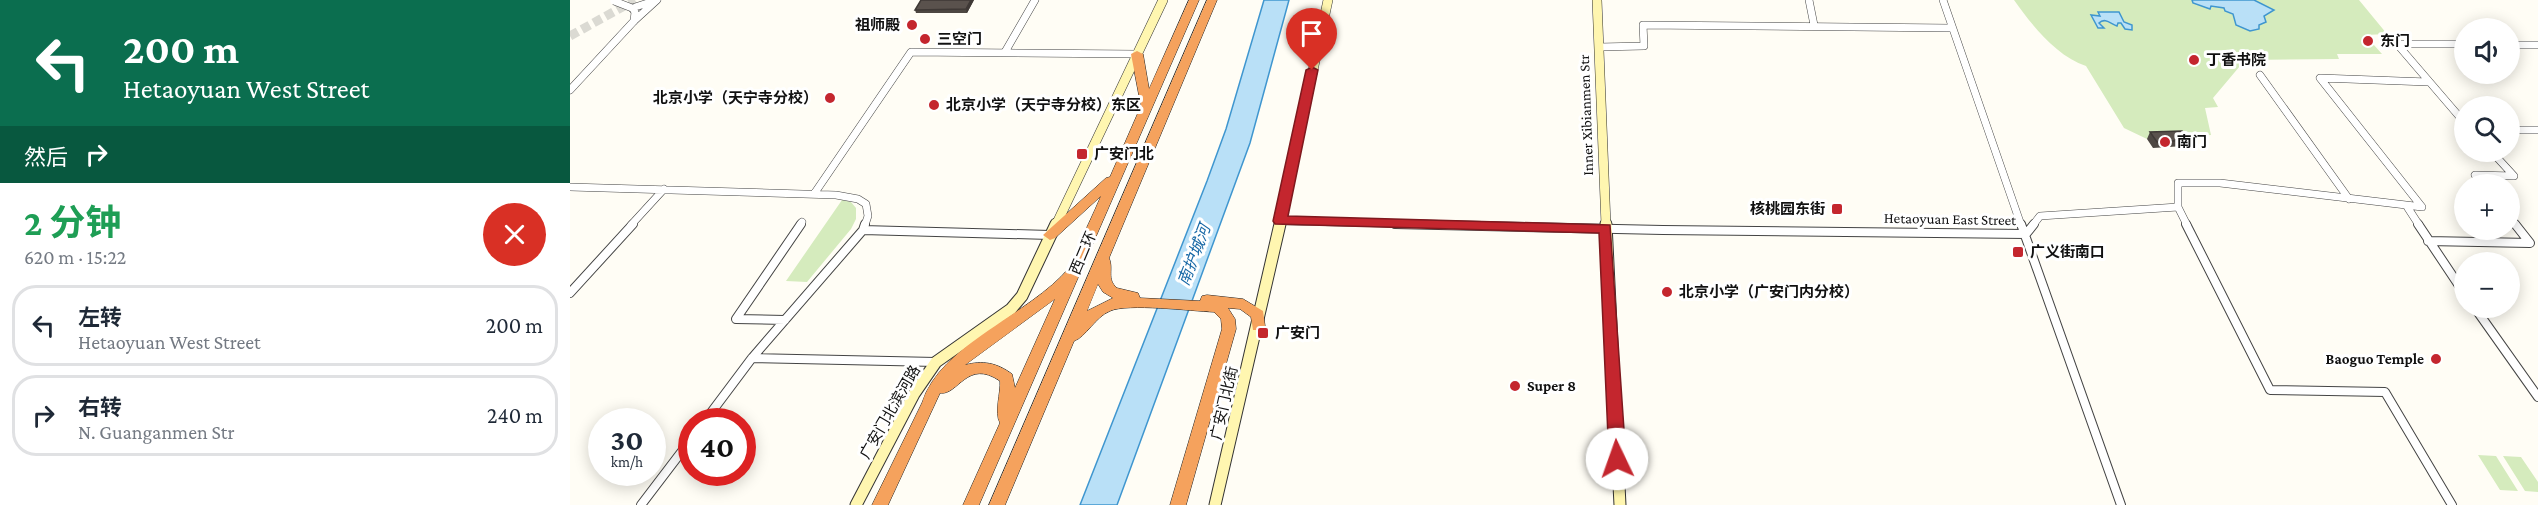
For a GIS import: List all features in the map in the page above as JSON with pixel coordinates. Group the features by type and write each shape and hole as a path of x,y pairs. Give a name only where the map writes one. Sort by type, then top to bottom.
{"highway":[{"path":"1177,34 1186,0"},
{"name":"西二环","path":"971,505 1079,263 1177,34 1194,0"},
{"name":"西二环","path":"997,505 1212,0"},
{"path":"1199,34 1220,0"},
{"path":"1137,54 1146,105"},
{"path":"1050,236 1114,178"},
{"path":"1110,237 1103,282 1117,295 1142,300"},
{"path":"880,505 930,403 934,388 943,376 975,350 1046,300 1079,263"},
{"path":"1052,376 1067,345 1093,312 1106,305 1142,300 1243,304 1258,315 1258,326"},
{"path":"1185,505 1229,329 1230,320 1220,303"},
{"path":"930,403 940,395 950,380 967,370 991,368 1007,378 1008,392 1003,435"},
{"path":"1178,505 1202,434"}],"street":[{"path":"632,8 656,0"},
{"path":"570,90 633,21 656,0"},
{"path":"1005,52 1035,0"},
{"name":"广安门北滨河路","path":"856,505 914,394 936,362 1011,309 1030,283 1050,236 1163,0"},
{"name":"广安门北街","path":"1215,505 1258,326 1328,0"},
{"name":"Inner Xibianmen Str","path":"1597,0 1620,505"},
{"path":"1809,0 1814,25"},
{"path":"1943,0 2121,505"},
{"path":"614,1 632,8 635,12 633,21"},
{"path":"1599,47 1644,46 1643,25 1951,28"},
{"path":"2454,44 2397,44 2454,111"},
{"path":"2520,45 2538,45"},
{"path":"814,194 911,52 1137,54"},
{"path":"2260,75 2349,199"},
{"path":"2428,82 2320,78 2422,207 2220,183 2178,183 2178,207 2270,390 2385,392 2452,505"},
{"path":"2521,130 2538,130"},
{"path":"2501,162 2512,174"},
{"path":"570,187 814,194 858,199 866,204 868,216 863,230 752,358 714,408"},
{"path":"570,293 664,189"},
{"path":"2406,206 2454,279"},
{"name":"Hetaoyuan East Street","path":"1280,221 2026,234 2040,216 2178,207"},
{"path":"785,320 736,319 802,222"},
{"path":"863,230 1050,236"},
{"path":"2428,241 2530,243 2520,230"},
{"path":"2482,318 2538,397"},
{"path":"752,358 936,362"},
{"path":"640,505 678,456"}],"green space":[{"path":"2014,0 2359,0 2387,34 2365,35 2382,54 2337,54 2339,59 2245,60 2213,98 2218,107 2205,108 2211,135 2147,139 2124,128 2086,66 2064,55 2055,47 2036,29"},
{"path":"842,200 851,202 856,208 856,219 851,229 807,282 786,281"},
{"path":"2478,455 2496,456 2518,491 2500,490"},
{"path":"2503,456 2521,457 2538,482 2538,492 2525,491"}],"water":[{"name":"南护城河","path":"1264,0 1289,0 1250,143 1117,505 1080,505 1226,129"},
{"path":"2192,0 2254,0 2274,10 2264,16 2266,22 2259,25 2259,29 2250,31 2236,25 2233,14 2225,11 2224,8 2211,6 2210,9 2193,3"},
{"path":"2098,12 2119,12 2124,22 2132,25 2132,30 2125,29 2121,23 2117,26 2106,21 2099,23 2104,28 2098,28 2091,15 2100,16"}],"building":[{"path":"921,0 971,0 966,9 915,10"},
{"path":"2182,131 2188,140 2157,142 2150,132"}],"tunnel":[{"path":"570,36 635,0"}],"place":[{"name":"祖师殿","path":"912,25"},
{"name":"三空门","path":"925,39"},
{"name":"东门","path":"2368,41"},
{"name":"丁香书院","path":"2194,60"},
{"name":"北京小学（天宁寺分校）","path":"830,98"},
{"name":"北京小学（天宁寺分校）东区","path":"934,105"},
{"name":"南门","path":"2165,142"},
{"name":"广安门北","path":"1082,154"},
{"name":"核桃园东街","path":"1837,209"},
{"name":"广义街南口","path":"2018,252"},
{"name":"北京小学（广安门内分校）","path":"1667,292"},
{"name":"广安门","path":"1263,333"},
{"name":"Baoguo Temple","path":"2436,359"},
{"name":"Super 8","path":"1515,386"}],"route":[{"path":"1312,70 1280,221 1606,228 1617,459"}]}
